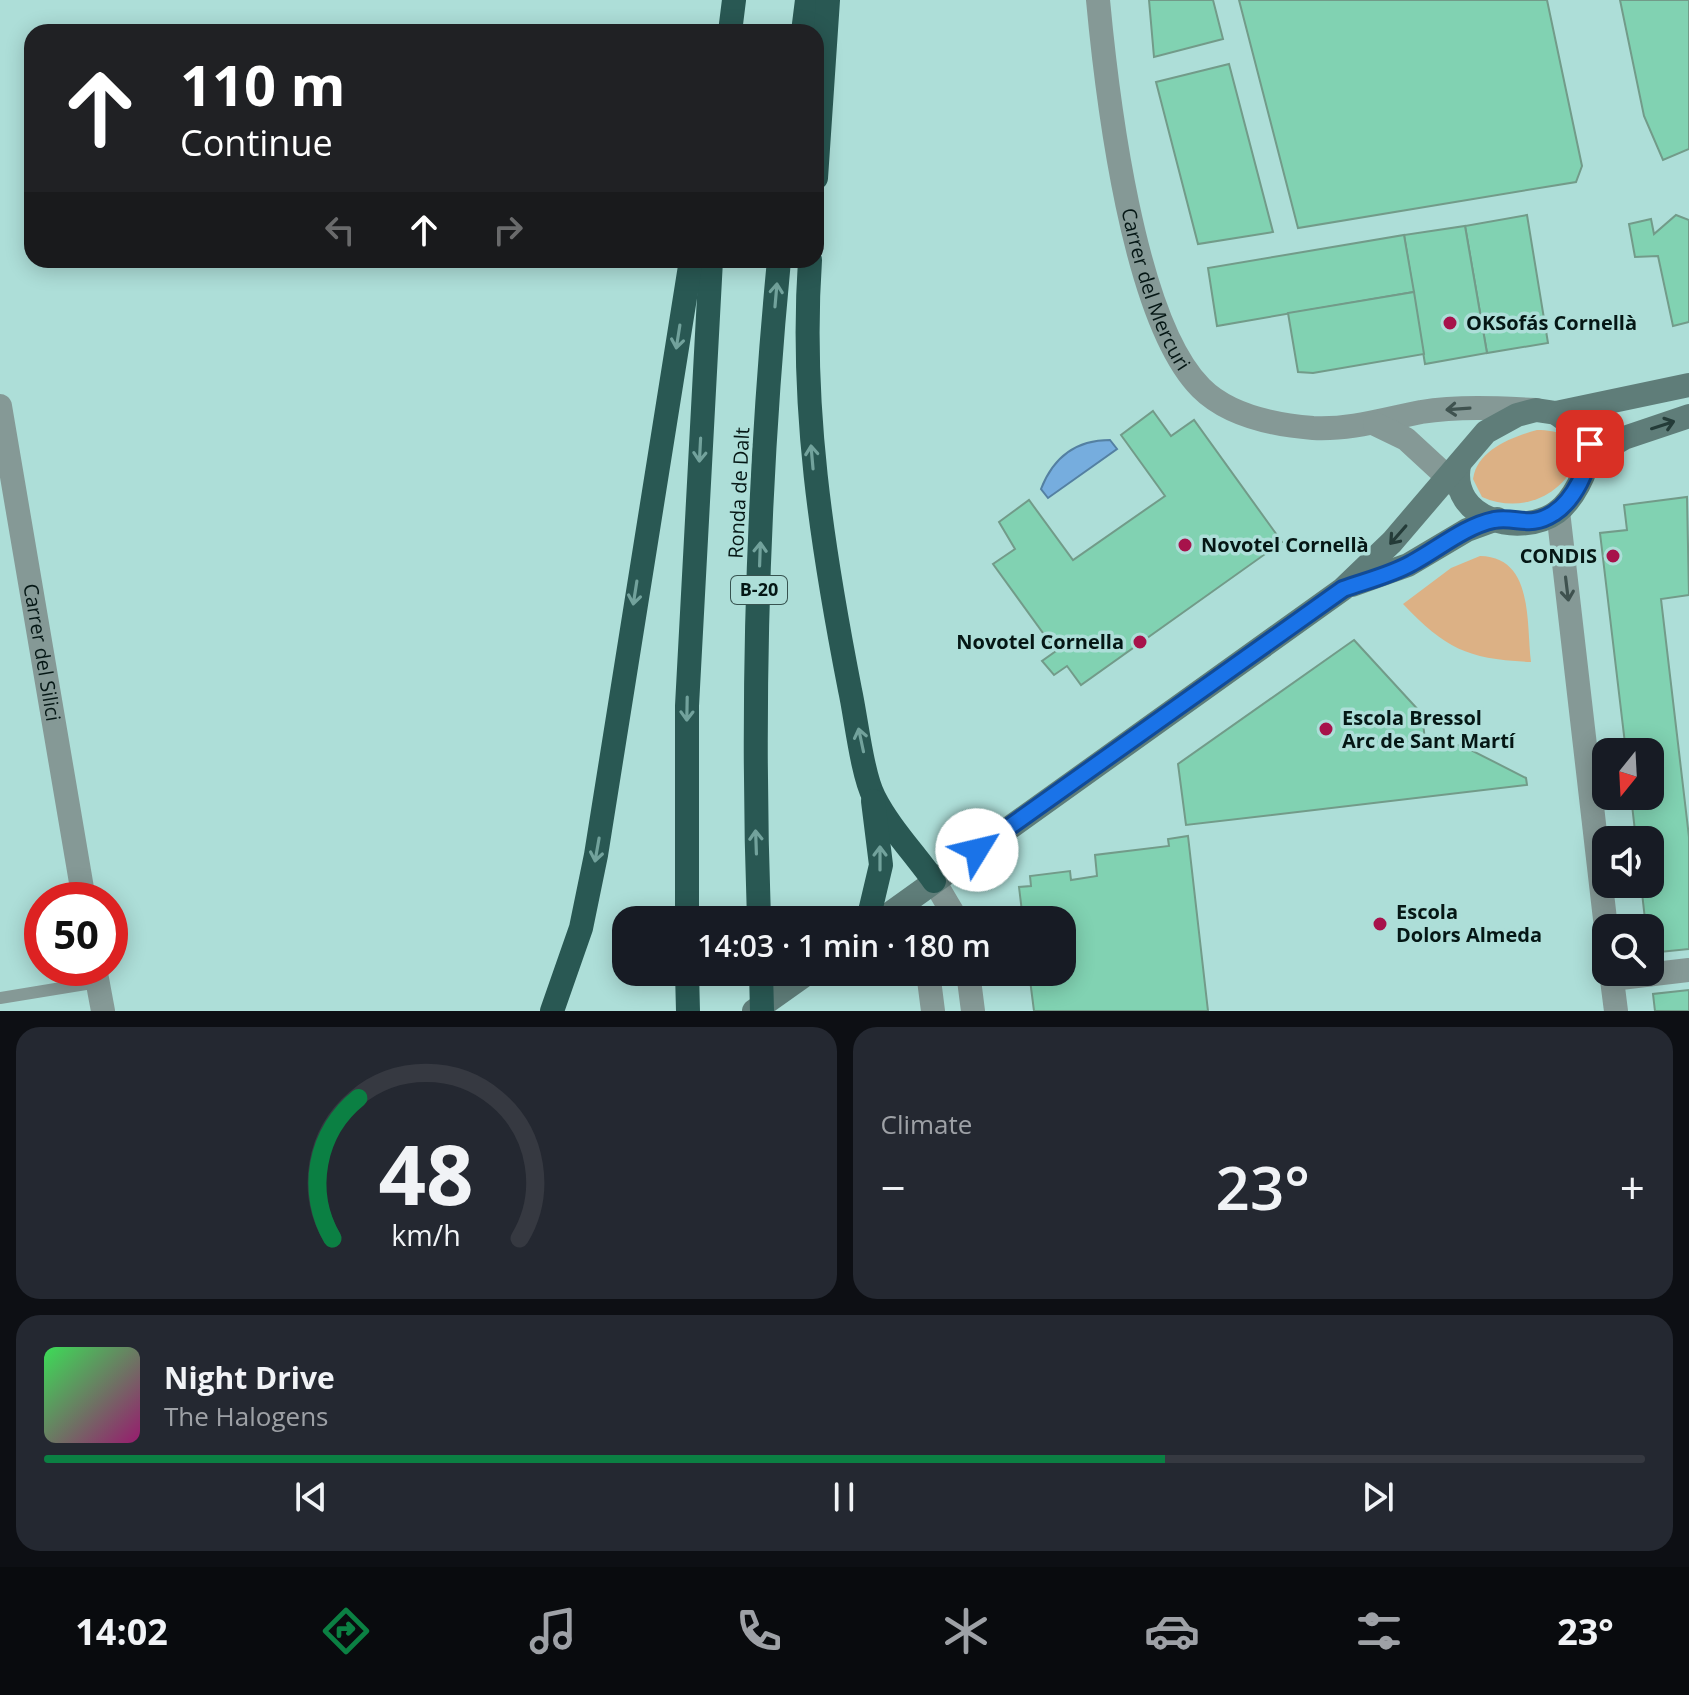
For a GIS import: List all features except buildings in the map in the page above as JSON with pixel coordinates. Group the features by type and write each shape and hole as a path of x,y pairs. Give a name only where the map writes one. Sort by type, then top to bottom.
{"highway":[{"path":"731,24 734,0"},
{"path":"804,24 807,0"},
{"path":"824,59 828,0"},
{"path":"552,1011 581,928 596,855 690,268"},
{"name":"Ronda de Dalt","path":"687,906 687,706 711,268"},
{"name":"Ronda de Dalt","path":"759,906 756,729 759,571 778,268"},
{"path":"810,268 806,356 816,496 836,616 873,796 881,865 871,906"},
{"path":"873,796 934,881"},
{"path":"687,986 688,1011"},
{"path":"761,986 762,1011"}],"main road":[{"path":"906,906 934,881 1343,589 1454,476 1486,432 1517,415 1689,385"},
{"path":"1454,476 1464,503 1478,513 1525,523 1543,520 1558,511 1569,498 1589,459 1590,444 1583,433 1546,412"},
{"path":"1589,459 1624,438 1689,416"},
{"path":"1343,589 1408,565 1467,530 1497,519"},
{"path":"754,1011 789,986"}],"street":[{"name":"Carrer del Mercuri","path":"1098,0 1107,96 1140,253 1159,318 1184,368 1203,390 1230,407 1270,423 1316,428 1375,424 1421,412 1453,409 1546,412"},
{"name":"Carrer del Silici","path":"0,406 9,509 81,882"},
{"path":"1375,424 1406,439 1454,476"},
{"path":"1558,511 1604,914"},
{"path":"934,881 949,906"},
{"path":"1664,972 1689,970"},
{"path":"98,986 103,1011"},
{"path":"930,986 933,1011"},
{"path":"970,986 973,1011"},
{"path":"1613,986 1616,1011"}],"lane":[{"path":"0,998 50,986"}],"shaded area":[{"path":"1537,430 1559,433 1573,445 1577,460 1561,484 1538,499 1525,503 1496,502 1482,497 1473,479 1481,460 1497,446"},
{"path":"1480,556 1497,559 1510,567 1519,579 1527,611 1531,662 1491,658 1460,649 1433,632 1403,604 1451,568"}],"water":[{"path":"1110,440 1117,449 1048,498 1041,489 1059,460 1076,447"}],"place":[{"name":"OKSofás Cornellà","path":"1450,323"},
{"name":"Novotel Cornellà","path":"1185,545"},
{"name":"CONDIS","path":"1613,556"},
{"name":"Novotel Cornella","path":"1140,642"},
{"name":"Escola Bressol Arc de Sant Martí","path":"1326,729"},
{"name":"Escola Dolors Almeda","path":"1380,924"}],"route":[{"path":"977,850 1343,589 1408,565 1467,530 1497,519 1525,523 1543,520 1558,511 1580,480 1589,459 1590,444"}]}
